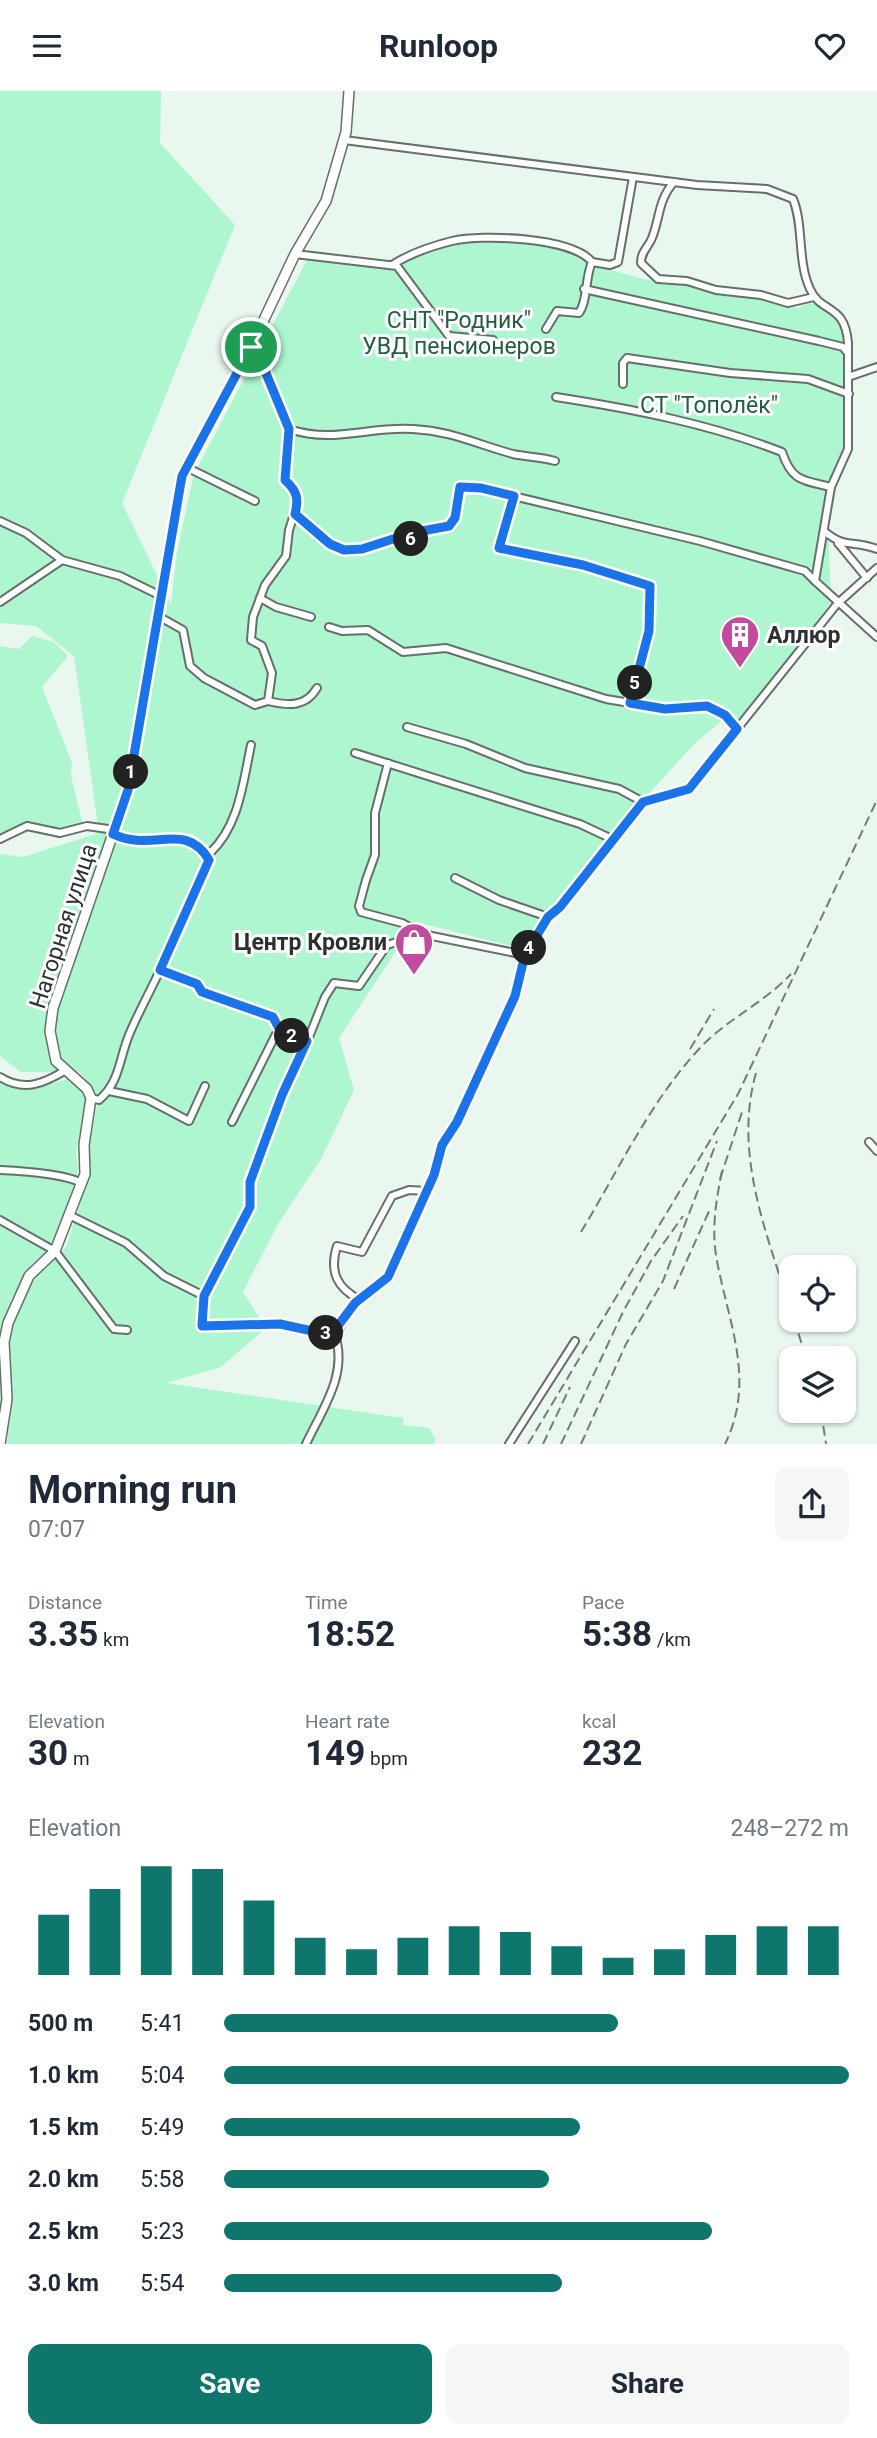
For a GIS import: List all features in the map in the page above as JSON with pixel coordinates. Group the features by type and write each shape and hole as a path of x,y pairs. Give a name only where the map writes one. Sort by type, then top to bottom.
{"street":[{"name":"Нагорная улица","path":"91,1098 87,1089 56,1061 50,1031 53,1008 128,790 174,511 186,467 251,347 295,254 326,201 344,140 349,91"},
{"path":"344,140 674,182 767,189 793,199 798,210 799,244 804,271 814,297 839,315 847,327 848,449 831,487 815,581"},
{"path":"392,265 454,241 538,240 567,245 592,261 610,265 618,262 633,177"},
{"path":"674,182 664,194 651,239 641,253 641,263 658,279 687,281 716,290 761,295 788,303 814,297"},
{"path":"295,254 397,266 449,336 494,340"},
{"path":"546,329 556,311 579,313 592,261"},
{"path":"584,289 818,341 843,347 846,351"},
{"path":"251,347 263,366 289,429 285,480 296,490 298,502 289,530 286,556 265,585 251,640 262,646 272,673 268,701"},
{"path":"623,384 622,363 627,358 730,373 808,379 849,394"},
{"path":"848,377 877,366"},
{"path":"556,397 670,419 755,442 782,452 788,469 796,478 831,487"},
{"path":"289,429 307,435 344,437 387,428 450,432 515,454 555,461"},
{"path":"186,467 255,501"},
{"path":"295,514 330,544 344,550 362,549 380,541 411,539 422,531 449,526 455,518 460,487 481,488 805,571 837,604 877,637"},
{"path":"514,496 499,548 583,565 650,586 649,631 630,703"},
{"path":"0,521 26,533 62,560 120,576 161,596"},
{"path":"824,531 838,543 867,578"},
{"path":"838,543 862,543 877,549"},
{"path":"0,602 62,560"},
{"path":"306,1444 339,1374 341,1354 335,1335 360,1300 388,1277 426,1191 442,1145 457,1122 515,996 525,955 548,917 560,907 643,802 689,789 837,604 877,568"},
{"path":"260,598 276,607 311,617"},
{"path":"158,616 183,630 190,666 204,678 255,705 268,701 304,703 310,700 317,688"},
{"path":"329,628 342,631 368,630 403,652 446,648 606,699 665,709 707,706 725,715 737,729"},
{"path":"407,727 466,744 525,768 619,789 643,802"},
{"path":"206,853 210,853 222,842 232,824 251,745"},
{"path":"355,753 580,824 612,839"},
{"path":"388,763 375,813 375,855 359,906 361,912 402,923 422,934 525,955"},
{"path":"0,839 27,827 60,833 87,825 114,832 129,842 188,838 206,853 209,860 128,1038 120,1069 109,1091 99,1100 91,1098 82,1182 71,1216 55,1251 29,1276 16,1298 2,1342 7,1399 0,1444"},
{"path":"455,878 499,900 548,917"},
{"path":"341,1325 331,1335 280,1324 202,1326 204,1296 250,1207 250,1182 282,1095 334,983 359,986 387,945 422,934"},
{"path":"160,970 197,984 202,992 273,1017 281,1032 307,1041"},
{"path":"232,1122 279,1028"},
{"path":"0,1077 10,1083 32,1086 66,1070"},
{"path":"109,1091 147,1099 189,1121 205,1086"},
{"path":"869,1142 877,1151"},
{"path":"0,1170 52,1177 69,1176 82,1182"},
{"path":"360,1300 345,1292 338,1283 333,1271 337,1246 362,1252 392,1196 409,1191 426,1191"},
{"path":"71,1216 126,1243 164,1276 204,1296"},
{"path":"0,1220 55,1251 114,1329 127,1330"},
{"path":"509,1444 575,1341"}],"green space":[{"path":"0,91 161,91 160,143 235,225 122,503 171,604 177,552 194,474 307,260 379,268 453,243 536,243 574,252 592,265 643,279 688,284 798,308 818,304 829,310 843,327 845,455 831,482 822,526 828,527 831,602 743,718 724,719 695,743 584,865 531,938 520,945 508,945 415,922 339,1038 354,1090 321,1159 278,1224 243,1292 266,1328 221,1367 166,1383 403,1418 403,1425 429,1428 436,1440 433,1444 7,1444 12,1405 9,1342 15,1312 39,1273 66,1247 88,1180 89,1150 97,1104 92,1086 79,1072 21,1072 0,1056 0,854 23,857 99,833 74,656 36,626 0,623"},
{"path":"32,636 54,642 68,656 42,687 72,763 71,776 84,829 68,833 30,829 0,842 0,646 19,649"},
{"path":"70,1078 87,1096 76,1152 78,1170 71,1205 44,1256 11,1299 3,1328 3,1406 0,1423 0,1083 34,1089"}],"railway":[{"path":"528,1444 738,1094 877,800"},
{"path":"581,1232 636,1137 682,1068 722,1028 769,994 791,974"},
{"path":"690,1049 714,1009"},
{"path":"756,1073 748,1134 751,1164 763,1223 779,1273"},
{"path":"720,1179 742,1112"},
{"path":"581,1444 626,1344 663,1281 717,1141"},
{"path":"722,1171 714,1238 733,1330 739,1375 739,1398 725,1444"},
{"path":"674,1289 710,1209"},
{"path":"561,1444 623,1312 651,1261 683,1216"},
{"path":"798,1332 802,1346"},
{"path":"543,1444 570,1387"},
{"path":"823,1423 826,1444"}],"place":[{"name":"Аллюр","path":"740,669"},
{"name":"Центр Кровли","path":"414,976"}],"route":[{"path":"251,347 263,366 289,429 284,462 285,480 296,490 298,502 295,514 311,530 330,544 344,550 362,549 380,541 411,539 422,531 449,526 455,518 460,487 481,488 514,496 499,548 583,565 650,586 649,631 630,703 665,709 707,706 725,715 737,729 689,789 643,802 560,907 548,917 525,955 515,996 457,1122 442,1145 434,1175 388,1277 355,1303 331,1335 280,1324 202,1326 204,1296 250,1207 250,1182 282,1095 307,1041 281,1032 273,1017 202,992 197,984 160,970 209,860 202,848 188,838 129,842 113,834 128,790 182,476 251,347"}],"park label":[{"name":"СНТ \"Родник\" УВД пенсионеров","path":"459,333"},
{"name":"СТ \"Тополёк\"","path":"709,405"}]}
